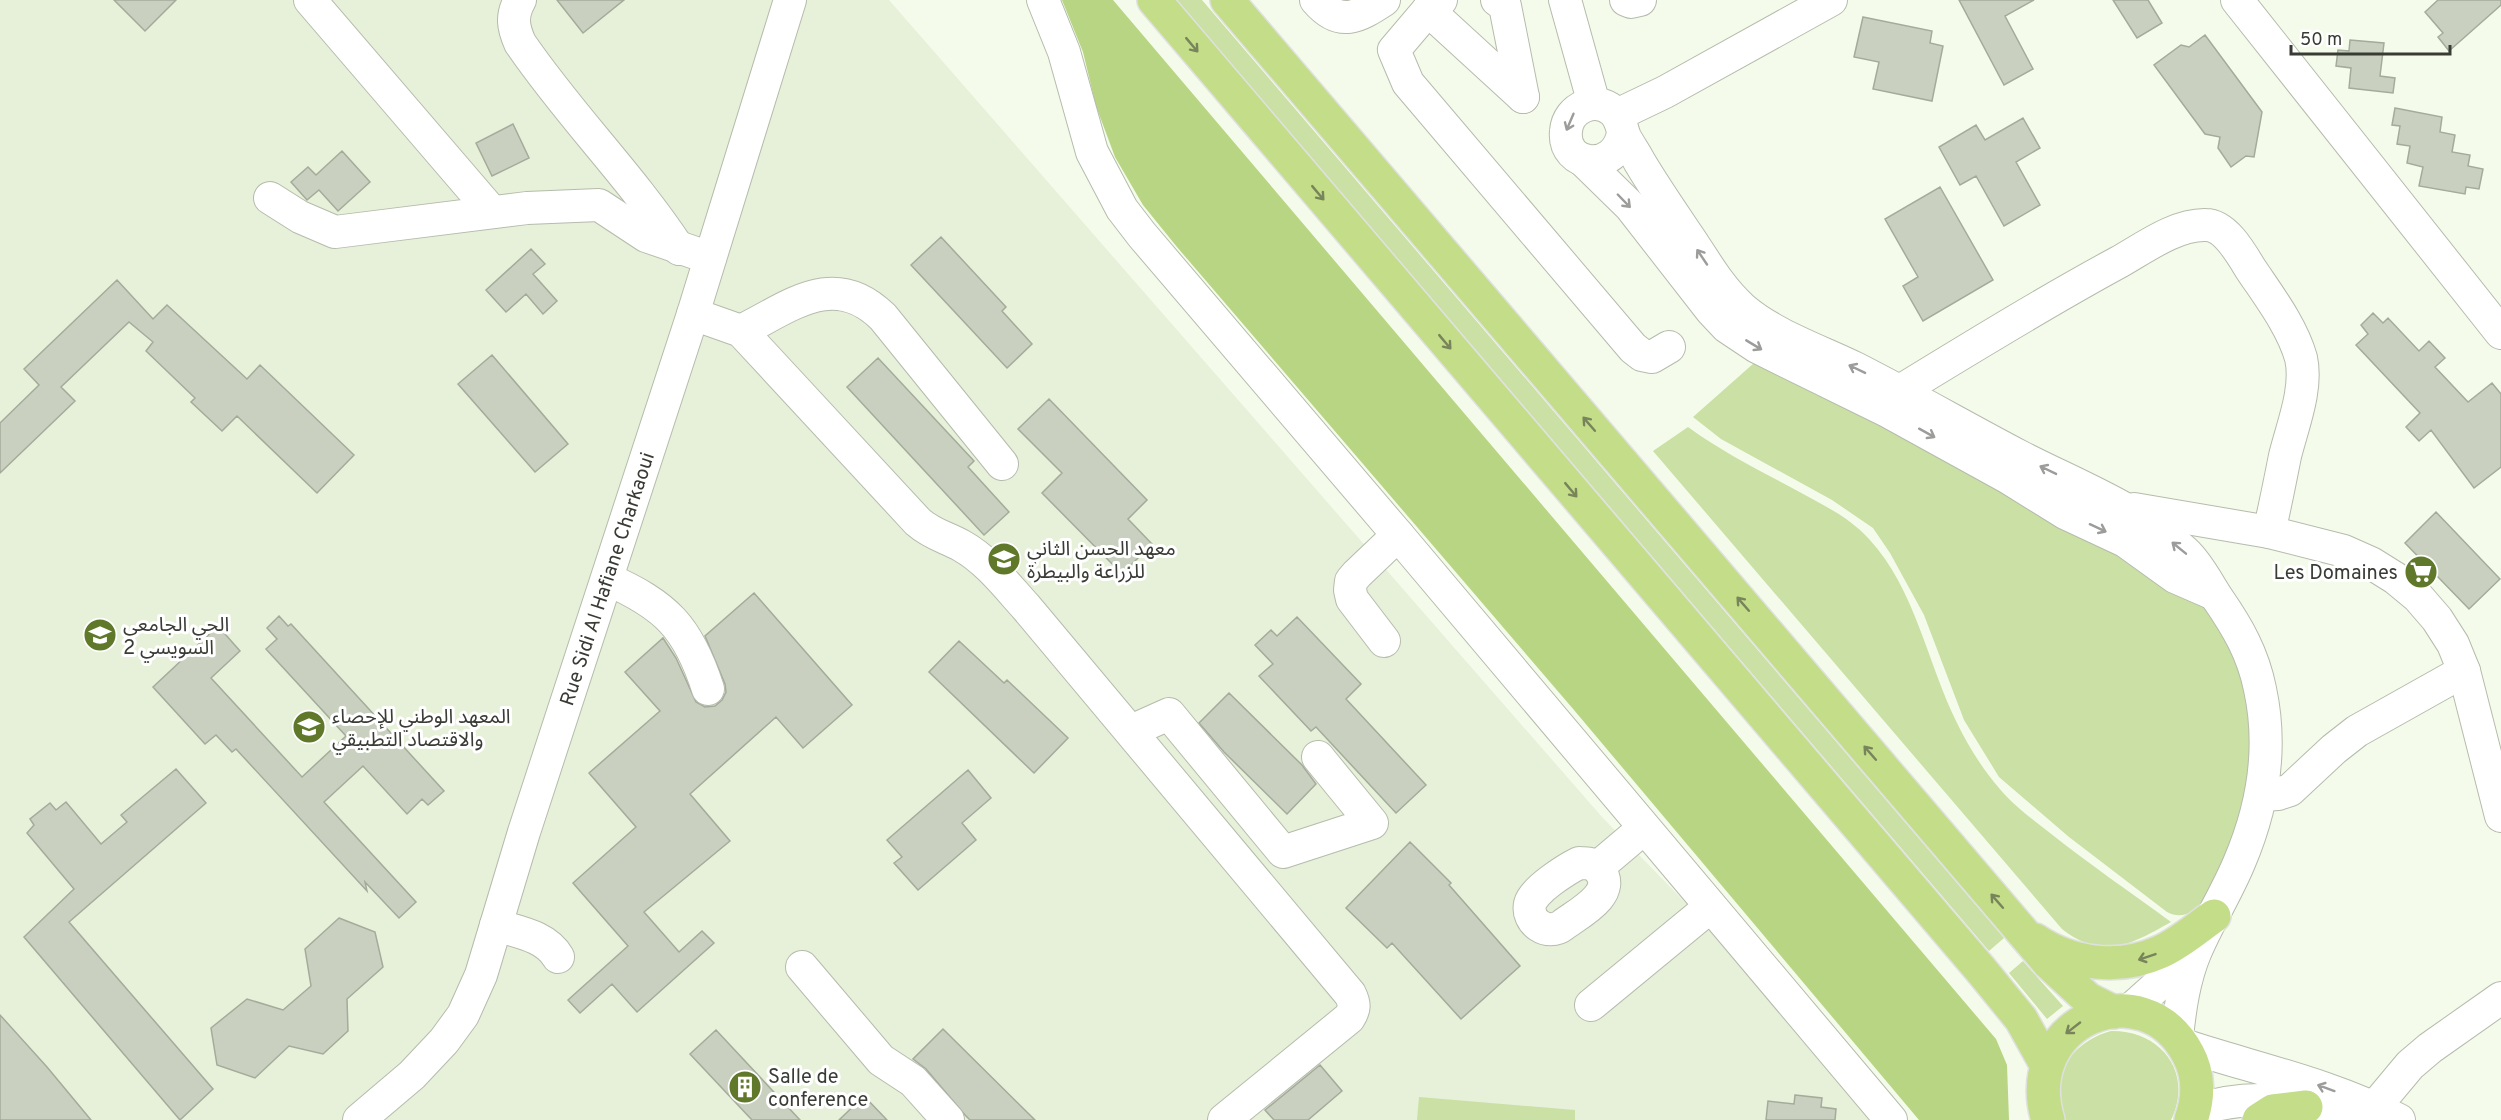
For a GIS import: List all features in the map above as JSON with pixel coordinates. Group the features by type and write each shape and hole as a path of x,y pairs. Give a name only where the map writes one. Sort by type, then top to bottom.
{"main road":[{"path":"1154,0 1987,977 2021,1019 2046,1064"},
{"path":"1227,0 2067,982 2088,999 2121,1012 2146,1016 2163,1025 2180,1041 2192,1060 2196,1077 2197,1094 2192,1118"},
{"path":"2025,933 2042,945 2072,957 2104,963 2127,963 2175,944 2214,916"},
{"path":"2042,1114 2043,1077 2046,1064 2058,1041 2078,1024 2101,1014 2121,1012"},
{"path":"2259,1120 2273,1110 2306,1107"}],"street":[{"path":"310,0 492,212"},
{"path":"520,0 514,11 513,19 514,30 520,43 576,119 655,212 679,249"},
{"name":"Rue Sidi Al Hafiane Charkaoui","path":"359,1120 412,1075 444,1041 463,1015 481,975 711,258 790,0"},
{"path":"1043,0 1064,52 1092,152 1122,209 1576,745 1643,829 1891,1120"},
{"path":"1317,0 1329,13 1342,18 1355,17 1384,0"},
{"path":"1564,0 1612,118 1715,278 1743,309 1768,326 1900,391 2155,527 2188,555 2238,628 2253,659 2266,722 2266,757 2262,795 2240,862 2196,952 2182,999 2180,1041 2313,1083 2379,1116 2396,1080 2430,1048 2501,998"},
{"path":"1626,0 1631,2 1640,0"},
{"path":"1831,0 1665,92 1612,118 1578,109 1570,117 1566,127 1567,144 1629,206 1711,310 1743,338 1889,412 2007,477 2065,513 2125,541 2175,577 2214,594"},
{"path":"2237,0 2501,333"},
{"path":"1509,2 1523,97 1434,5 1394,50 1408,83 1633,348 1642,355 1652,357 1669,347"},
{"path":"1582,160 1594,162 1610,157 1618,150 1612,118"},
{"path":"270,198 300,217 335,232 492,212 551,206 599,205 646,236 711,258"},
{"path":"1900,391 2167,235 2197,225 2208,224 2222,231 2247,263 2276,308 2296,345 2303,369 2300,395 2270,532"},
{"path":"741,331 808,298 825,293 841,293 857,297 871,305 883,317 1002,464"},
{"path":"693,314 741,331 918,522 937,537 963,546 1002,581 1131,731 1354,1002 1354,1011 1349,1018 1224,1120"},
{"path":"2118,507 2270,532 2344,551 2396,578 2418,597 2437,619 2453,644 2464,671 2501,816"},
{"path":"1384,641 1352,599 1351,581 1398,535"},
{"path":"607,579 640,594 664,612 684,635 699,661 708,689"},
{"path":"2262,795 2278,794 2290,790 2357,731 2464,671"},
{"path":"1131,731 1169,714 1283,852 1372,823 1318,757"},
{"path":"1598,867 1643,829"},
{"path":"1591,1005 1710,907"},
{"path":"496,925 538,938 554,949 558,957"},
{"path":"2121,1012 2196,952"},
{"path":"802,967 881,1060 913,1081 948,1120"},
{"path":"2192,1118 2230,1101 2267,1099 2306,1107 2345,1120"}],"shaded area":[{"path":"0,0 889,0 1602,817 1897,1120 0,1120"}],"green space":[{"path":"1062,0 1113,0 1996,1039 2007,1065 2009,1120 1919,1120 1574,710 1177,247 1143,205 1115,157 1096,106 1083,52"},
{"path":"1177,0 1202,0 2004,938 1989,951"},
{"path":"1771,348 2100,506 2242,641 2259,785 2205,900 2197,908 2183,915 2167,912 2069,837 1999,777 1964,720 1924,615 1890,553 1873,528 1832,500 1721,439 1693,417"},
{"path":"1688,427 1740,460 1834,511 1869,539 1885,559 1910,604 1957,723 1976,757 1993,780 2010,800 2030,817 2171,922 2130,942 2104,947 2077,939 2062,929 1653,451"},
{"path":"2023,961 2063,1006 2047,1019 2009,973"},
{"path":"2111,1031 2145,1038 2158,1046 2168,1058 2175,1071 2178,1086 2177,1103 2171,1120 2066,1120 2059,1091 2066,1065 2073,1053 2084,1044 2096,1036"},
{"path":"1419,1097 1575,1110 1575,1120 1417,1120"}],"building":[{"path":"114,0 176,0 145,31"},
{"path":"557,0 624,0 583,33"},
{"path":"1959,0 2034,0 2005,16 2033,69 2004,85"},
{"path":"2113,0 2148,0 2162,23 2137,38"},
{"path":"2438,0 2501,0 2501,5 2449,51 2438,37 2443,33 2425,12"},
{"path":"1863,17 1932,31 1930,43 1943,46 1932,101 1873,89 1879,62 1854,57"},
{"path":"2205,35 2262,112 2254,157 2246,156 2231,167 2218,148 2220,137 2205,134 2154,65 2181,45 2189,47"},
{"path":"2350,40 2384,43 2380,76 2395,78 2393,93 2349,88 2351,68 2336,66 2338,50 2349,51"},
{"path":"2395,108 2442,117 2440,132 2455,135 2452,152 2470,155 2468,166 2483,169 2479,189 2466,187 2465,194 2419,186 2423,167 2407,163 2410,146 2397,144 2400,126 2392,125"},
{"path":"2023,118 2040,148 2016,162 2040,205 2004,226 1976,176 1960,185 1939,147 1976,125 1985,140"},
{"path":"513,124 529,158 492,176 476,143"},
{"path":"342,151 370,182 338,211 319,190 307,200 291,182 308,167 316,175"},
{"path":"1940,187 1993,280 1923,321 1903,286 1918,277 1885,219"},
{"path":"941,237 1006,307 1002,311 1032,344 1007,368 911,265"},
{"path":"531,249 545,264 533,274 557,301 543,314 526,294 506,312 486,290"},
{"path":"117,280 153,319 167,305 247,379 260,365 354,455 317,493 237,416 222,431 191,402 195,398 146,351 153,342 129,322 61,387 75,401 0,473 0,423 39,385 24,369"},
{"path":"2373,313 2383,323 2388,318 2419,351 2429,341 2445,358 2435,367 2468,402 2492,383 2501,394 2501,467 2474,488 2431,430 2419,441 2406,427 2420,413 2356,345 2368,334 2361,325"},
{"path":"492,355 568,444 535,472 458,384"},
{"path":"878,358 974,461 968,467 1009,512 984,535 847,387"},
{"path":"1049,399 1147,500 1128,519 1152,544 1122,574 1042,493 1062,473 1018,429"},
{"path":"2436,512 2500,579 2469,609 2405,543"},
{"path":"754,593 852,705 803,748 776,717 690,794 730,841 644,912 679,952 702,931 714,943 637,1012 612,984 580,1013 568,1000 628,946 573,883 636,827 589,773 660,711 625,672 663,638 676,658 696,702 705,707 715,706 726,692 725,684 705,636"},
{"path":"279,616 288,626 291,624 444,791 428,805 422,799 407,814 363,766 324,802 416,902 399,918 365,882 367,891 236,749 232,752 216,735 205,744 153,687 218,626 240,651 211,678 302,777 346,736 266,649 277,639 267,628"},
{"path":"1297,617 1361,684 1346,699 1426,785 1396,813 1316,727 1311,731 1259,676 1273,664 1255,645 1271,630 1277,636"},
{"path":"959,641 1004,683 1007,680 1068,738 1034,773 929,672"},
{"path":"1229,693 1302,765 1316,784 1287,814 1224,752 1199,723"},
{"path":"176,769 206,803 69,922 213,1089 180,1120 24,937 74,889 27,833 34,825 30,819 50,803 56,810 66,802 101,844 127,822 121,815"},
{"path":"968,770 991,798 962,823 976,840 918,890 894,863 902,857 887,840"},
{"path":"1410,842 1451,883 1449,885 1520,966 1461,1019 1392,943 1387,948 1346,908"},
{"path":"339,918 375,932 383,967 347,999 348,1031 323,1054 289,1046 255,1078 217,1065 211,1028 247,999 283,1010 311,986 305,949"},
{"path":"0,1015 47,1067 91,1120 0,1120"},
{"path":"943,1029 1035,1120 970,1120 926,1069 913,1059"},
{"name":"Salle de conference","path":"716,1030 800,1120 752,1120 690,1054"},
{"path":"1320,1065 1342,1091 1308,1120 1274,1120 1265,1110"},
{"path":"1795,1095 1822,1098 1821,1107 1836,1109 1835,1120 1766,1120 1768,1101 1794,1104"},
{"name":"Salle de conference","path":"864,1096 887,1120 839,1120"}],"place":[{"name":"معهد الحسن الثاني للزراعة والبيطرة","path":"1004,559"},
{"name":"Les Domaines","path":"2421,572"},
{"name":"الحي الجامعي السويسي 2","path":"100,635"},
{"name":"المعهد الوطني للإحصاء والاقتصاد التطبيقي","path":"309,727"},
{"name":"Salle de conference","path":"745,1087"}]}
